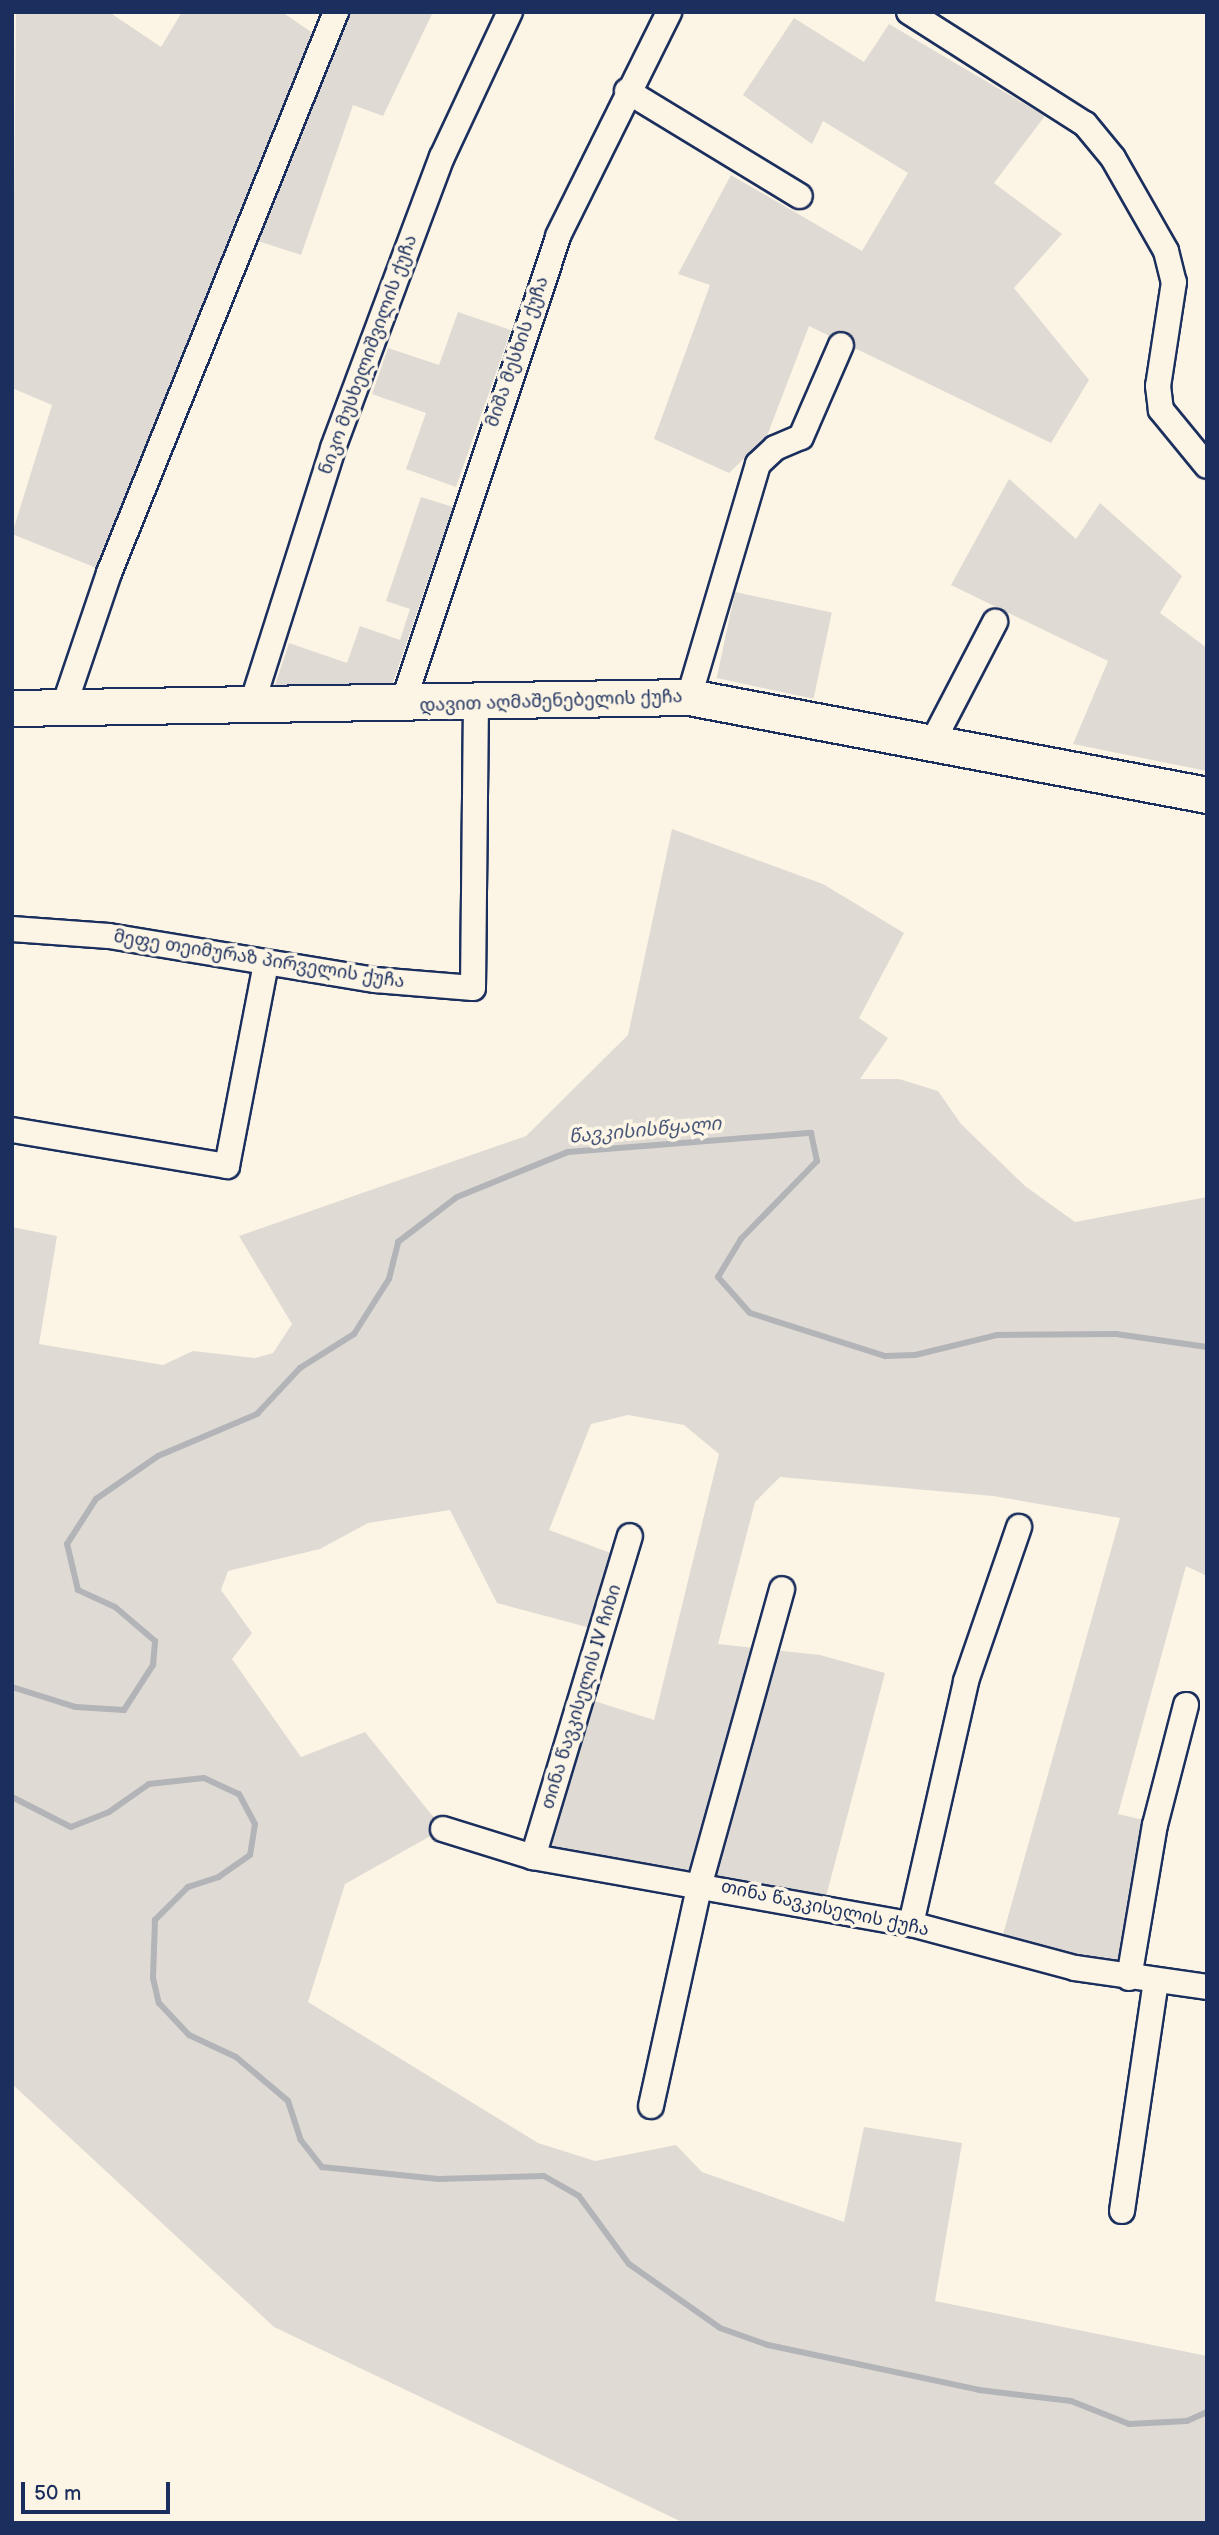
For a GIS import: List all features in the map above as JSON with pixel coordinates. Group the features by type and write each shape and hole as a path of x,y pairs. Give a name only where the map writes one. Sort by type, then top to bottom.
{"street":[{"path":"63,709 109,573 336,12"},
{"name":"ნიკო მუსხელიშვილის ქუჩა","path":"251,707 333,448 442,157 510,12"},
{"name":"მიშა მესხის ქუჩა","path":"402,706 558,236 627,91 669,12"},
{"path":"909,12 1085,124 1113,158 1166,251 1174,282 1158,386 1161,410 1207,466"},
{"path":"627,91 800,196"},
{"path":"689,697 758,464 801,437 841,345"},
{"path":"931,745 995,622"},
{"name":"დავით აღმაშენებელის ქუჩა","path":"12,708 402,706 689,697 931,745 1207,795"},
{"name":"მეფე თეიმურაზ პირველის ქუჩა","path":"12,929 109,936 265,962 473,988 476,704"},
{"path":"12,1130 227,1166 265,962"},
{"path":"911,1924 966,1681 1019,1527"},
{"name":"თინა წავკისელის IV ჩიხი","path":"533,1857 630,1536"},
{"path":"651,2106 700,1883 782,1589"},
{"path":"1129,1978 1155,1825 1186,1705"},
{"name":"თინა წავკისელის ქუჩა","path":"443,1829 533,1857 700,1883 911,1924 998,1951 1129,1978 1207,1987"},
{"path":"1122,2211 1156,1981"}],"shaded area":[{"path":"16,12 109,12 161,47 182,12 282,12 317,36 104,571 12,534 52,405 12,388"},
{"path":"351,12 433,12 383,116 353,105 301,255 255,240"},
{"path":"794,18 864,62 889,24 1045,116 994,183 1062,234 1014,288 1089,380 1051,443 809,326 767,436 729,473 654,439 710,285 678,274 731,175 862,251 908,173 823,121 812,144 743,95"},
{"path":"458,312 511,330 456,487 406,469 426,413 372,394 388,348 439,365"},
{"path":"1009,479 1076,539 1100,503 1182,576 1160,613 1207,648 1207,771 1073,744 1108,661 951,585"},
{"path":"421,497 453,507 390,691 273,691 289,643 347,663 360,626 400,640 410,609 386,601"},
{"path":"735,592 832,613 814,699 717,678"},
{"path":"672,829 823,884 904,933 859,1018 888,1038 860,1079 899,1079 938,1091 961,1124 1025,1186 1075,1222 1207,1197 1207,1576 1186,1566 1118,1814 1152,1822 1127,1971 1000,1945 1120,1518 993,1496 780,1477 755,1502 718,1644 820,1655 885,1673 823,1908 533,1857 582,1697 654,1720 719,1454 684,1425 628,1415 591,1424 549,1530 624,1558 602,1631 497,1603 450,1510 368,1523 320,1549 228,1571 221,1590 252,1633 232,1659 301,1757 365,1732 443,1829 345,1884 308,2002 538,2143 595,2161 676,2145 702,2172 844,2222 864,2127 962,2143 935,2301 1207,2356 1207,2523 684,2523 274,2327 12,2084 12,1227 57,1236 39,1344 163,1365 193,1351 255,1358 273,1353 292,1324 239,1236 526,1136 628,1035"}],"waterway":[{"name":"წავკისისწყალი","path":"12,1687 76,1707 124,1710 153,1665 155,1641 115,1607 78,1590 67,1544 96,1499 158,1456 257,1414 300,1368 354,1334 389,1279 398,1242 457,1197 568,1152 811,1133 817,1161 741,1239 718,1277 750,1313 885,1356 915,1355 997,1335 1116,1334 1207,1347"},
{"path":"12,1797 71,1827 109,1812 149,1784 204,1778 239,1794 255,1824 250,1855 219,1877 188,1887 155,1920 153,1978 159,2003 189,2035 236,2057 288,2101 300,2139 322,2167 438,2179 544,2176 579,2196 629,2264 720,2328 768,2345 979,2390 1071,2401 1129,2424 1187,2421 1207,2412"}]}
